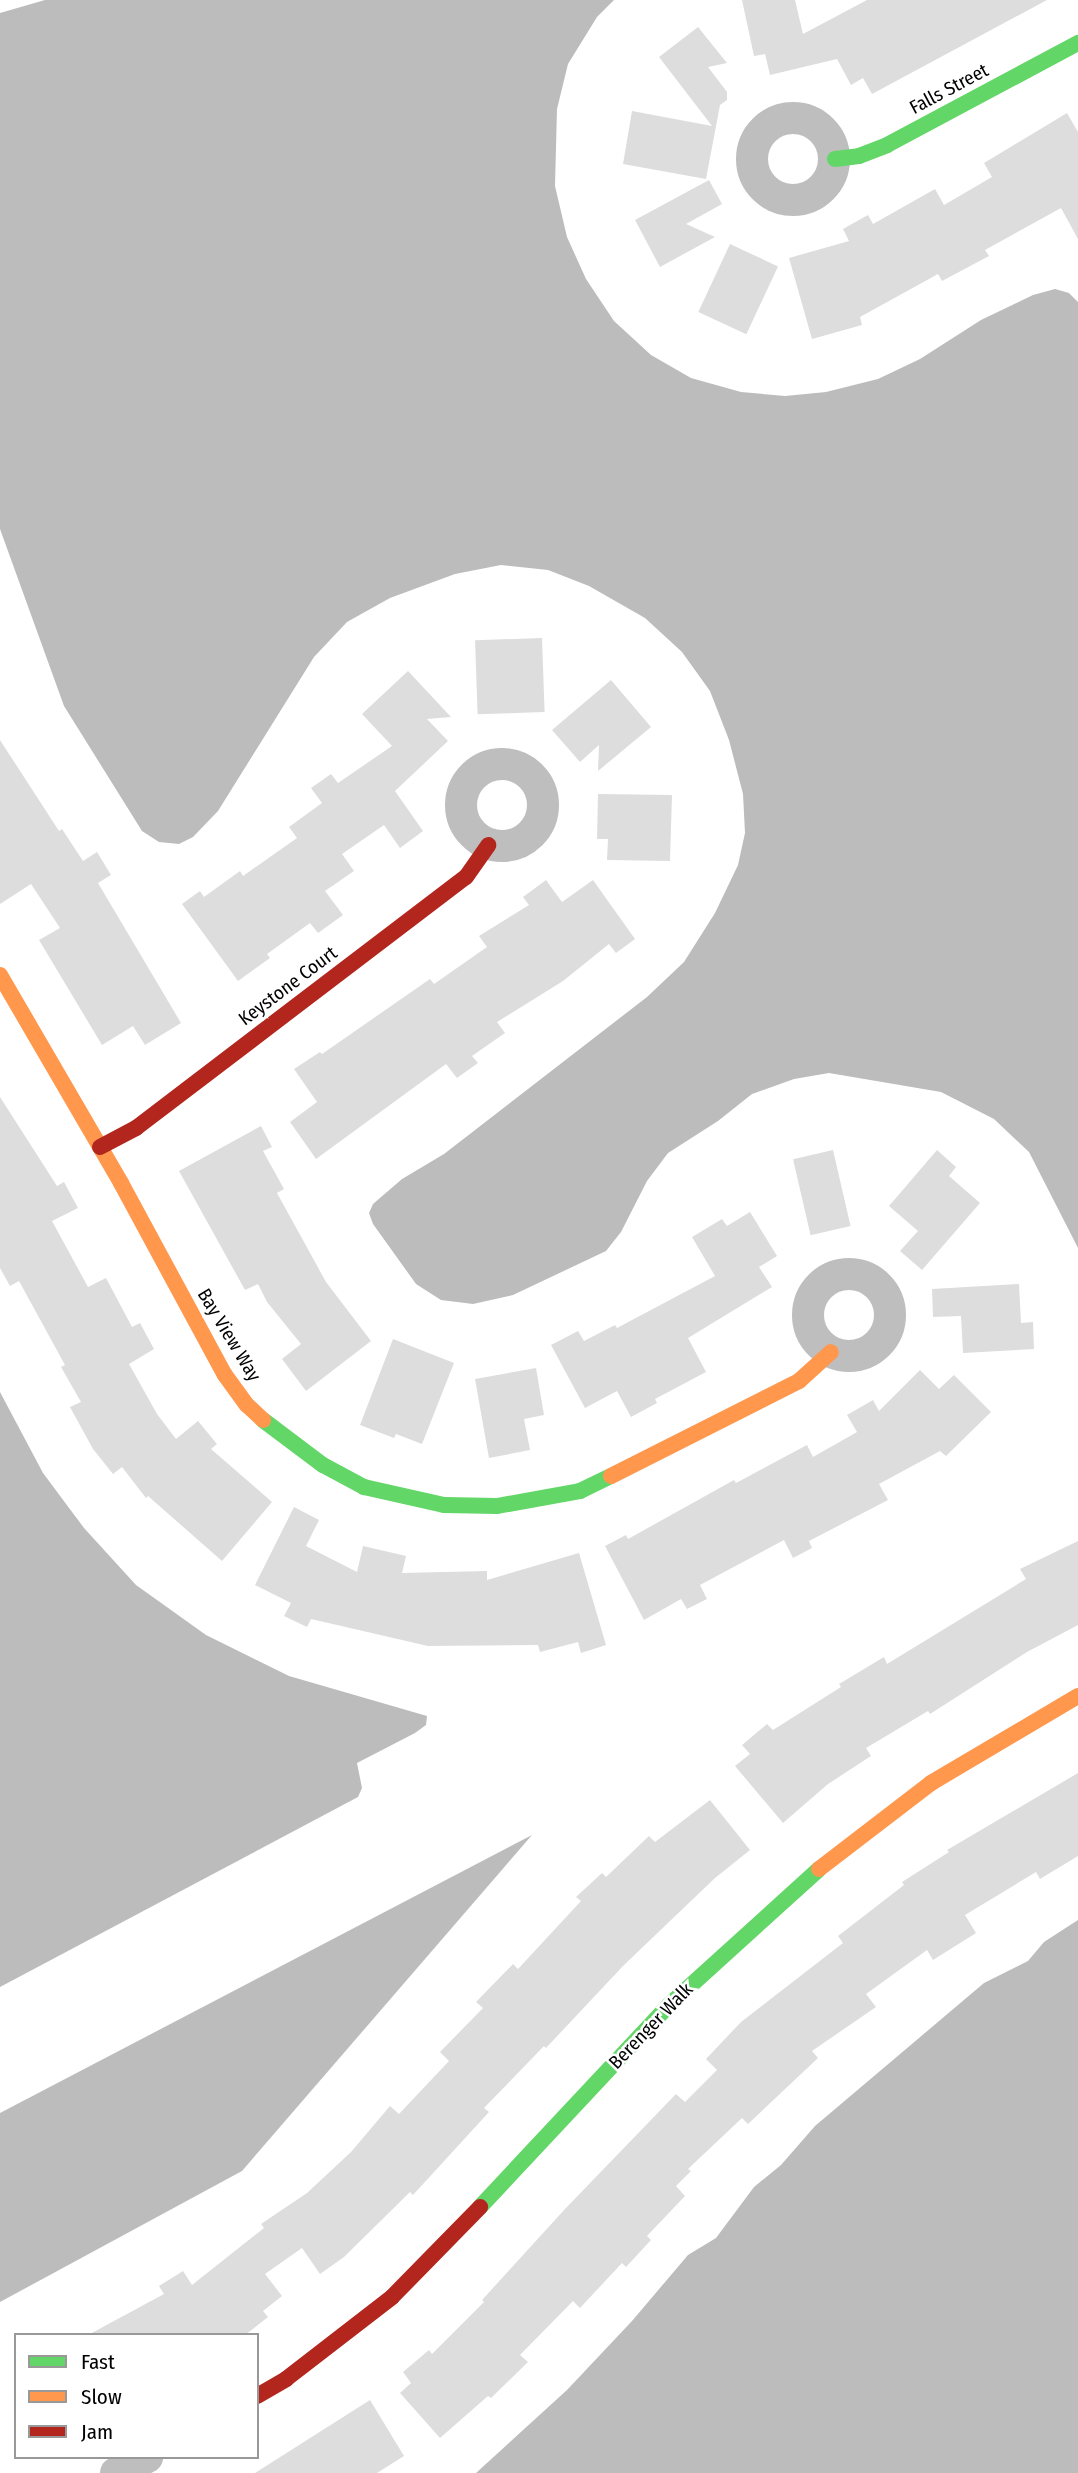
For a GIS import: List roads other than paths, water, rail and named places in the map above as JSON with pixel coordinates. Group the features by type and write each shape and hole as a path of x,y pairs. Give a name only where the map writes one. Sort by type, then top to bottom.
{"street":[{"name":"Falls Street","path":"835,159 859,156 887,145 1078,43"},
{"name":"Keystone Court","path":"100,1147 136,1128 466,877 488,845"},
{"name":"Bay View Way","path":"0,975 100,1147 204,1340 247,1405 277,1432 323,1465 364,1487 444,1506 497,1506 580,1491 799,1381 831,1352"},
{"name":"Berenger Walk","path":"259,2395 286,2379 392,2297 668,2006 801,1883 931,1783 1078,1696"},
{"path":"116,2473 143,2459"}]}
